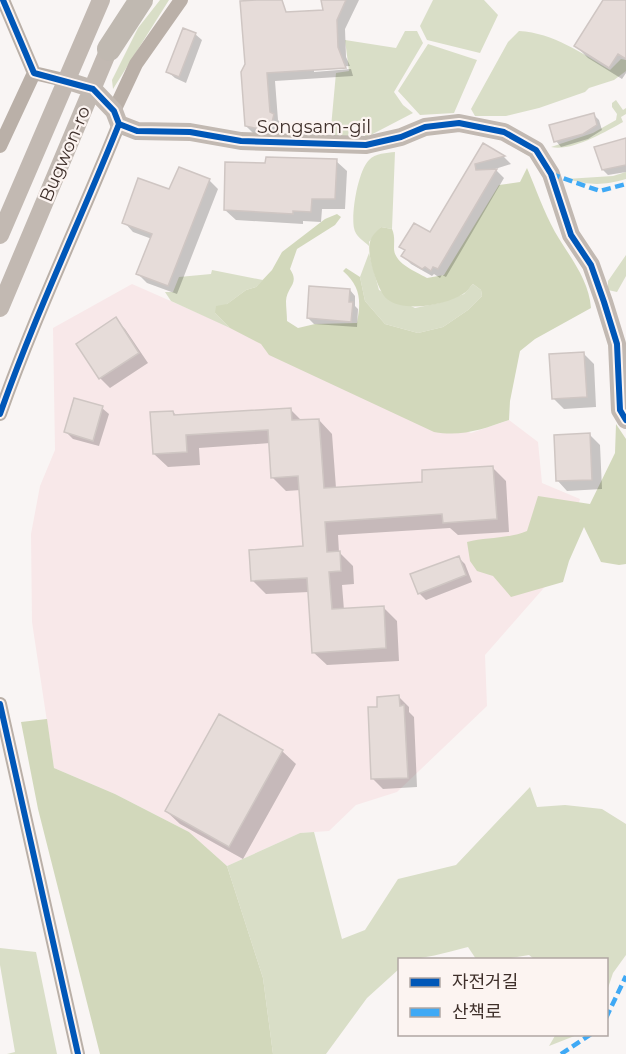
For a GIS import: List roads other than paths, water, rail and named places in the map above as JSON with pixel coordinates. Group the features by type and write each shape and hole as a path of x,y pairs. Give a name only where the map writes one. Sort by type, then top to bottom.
{"highway":[{"path":"109,49 141,0"}],"street":[{"path":"0,146 34,73 3,0"},
{"name":"Bugwon-ro","path":"0,235 101,0"},
{"name":"Bugwon-ro","path":"0,308 109,49 132,0"},
{"path":"0,414 136,63 181,0"},
{"path":"34,73 93,89 116,117"},
{"name":"Songsam-gil","path":"116,117 137,131 190,132 241,141 366,146 401,137 425,127 459,123 504,132 536,150 551,174 571,235 591,265 604,302 617,344 620,410 626,420"},
{"path":"1,712 78,1054"}]}
